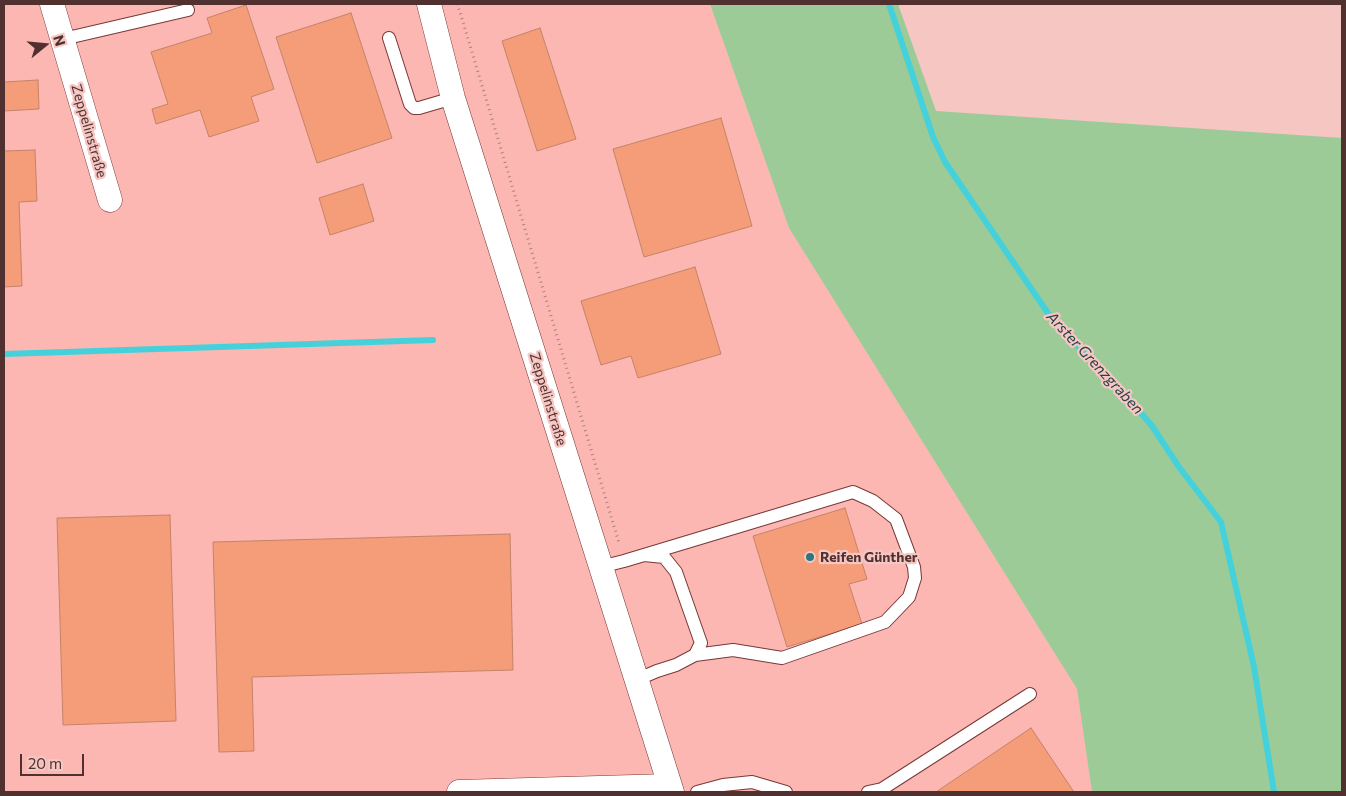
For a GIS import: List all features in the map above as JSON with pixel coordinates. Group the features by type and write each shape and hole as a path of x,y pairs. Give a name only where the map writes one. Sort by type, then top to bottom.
{"street":[{"name":"Zeppelinstraße","path":"52,4 110,200"},
{"name":"Zeppelinstraße","path":"430,4 453,98 670,789"},
{"path":"459,792 670,789"}],"lane":[{"path":"62,39 188,10"},
{"path":"389,38 410,104 414,108 453,98"},
{"path":"600,567 624,562 853,492 873,502 896,519 914,567 916,578 909,597 885,622 782,658 733,650 695,655 676,665 636,680"},
{"path":"644,555 664,557 676,572 701,643 695,655"},
{"path":"868,792 882,789 1030,694"},
{"path":"697,792 723,785 752,782 786,792"}],"path":[{"path":"457,4 624,562"}],"shaded area":[{"path":"4,4 710,4 789,228 1077,689 1092,792 4,792"}],"green space":[{"path":"710,4 898,4 936,111 1342,138 1342,792 1092,792 1077,689 789,228"}],"building":[{"path":"246,5 274,89 251,97 259,121 209,137 200,110 156,124 152,109 168,104 151,52 212,33 207,18"},
{"path":"351,13 392,138 317,163 276,37"},
{"path":"540,28 576,139 537,151 502,41"},
{"path":"38,80 39,109 4,111 4,82"},
{"path":"721,118 752,226 644,257 613,149"},
{"path":"35,150 37,201 19,202 22,286 4,287 4,151"},
{"path":"363,184 374,221 330,235 319,198"},
{"path":"695,267 721,354 638,378 631,356 601,365 581,301"},
{"name":"Reifen Günther","path":"845,508 867,579 849,584 862,624 787,647 753,536"},
{"path":"170,515 176,721 63,725 57,518"},
{"path":"510,534 513,670 252,677 254,751 219,752 213,542"},
{"path":"1031,728 1074,792 936,792"}],"waterway":[{"name":"Arster Grenzgraben","path":"889,4 933,137 945,162 1056,325 1114,381 1152,426 1179,467 1221,522 1254,667 1274,792"},
{"path":"4,354 433,340"}],"place":[{"name":"Reifen Günther","path":"810,557"}]}
